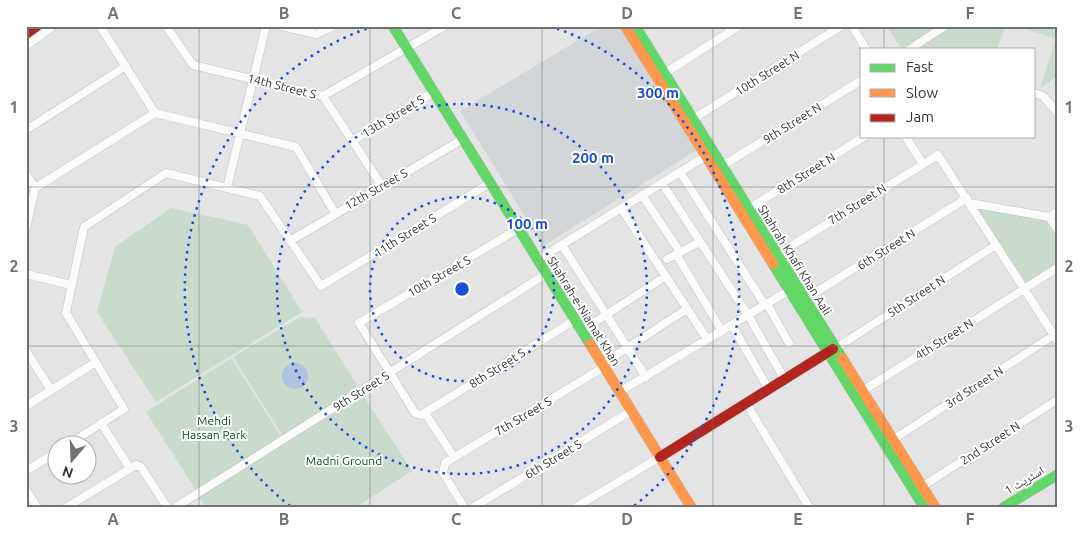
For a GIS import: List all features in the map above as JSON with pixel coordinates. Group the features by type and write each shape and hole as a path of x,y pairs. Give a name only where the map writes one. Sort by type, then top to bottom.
{"main road":[{"path":"26,34 37,26"},
{"name":"Shahrah-e-Niamat Khan","path":"393,26 660,457 687,506"},
{"name":"Shahrah Khafi Khan Aali","path":"625,26 661,72 693,119 710,157 722,166 805,300 832,350 864,390 922,486 931,506"},
{"name":"Shahrah Khafi Khan Aali","path":"637,27 710,157 790,290 832,350 931,506"},
{"path":"660,457 832,350"},
{"name":"اسٹریٹ 1","path":"1004,507 1057,475"}],"street":[{"path":"26,46 54,26"},
{"path":"100,26 155,113 296,147 336,213"},
{"name":"14th Street S","path":"166,26 193,65 323,96 445,26"},
{"path":"227,188 266,26"},
{"path":"281,26 320,34 334,26"},
{"path":"661,72 739,26"},
{"path":"852,26 865,48"},
{"path":"912,48 945,26"},
{"name":"10th Street N","path":"693,119 839,27"},
{"path":"26,130 126,66"},
{"name":"9th Street N","path":"722,166 860,81"},
{"name":"13th Street S","path":"352,141 434,92"},
{"path":"1036,94 1043,96 1057,112"},
{"path":"323,96 382,186"},
{"path":"26,228 35,188 155,113"},
{"name":"8th Street N","path":"748,209 862,138"},
{"path":"906,138 922,164"},
{"name":"12th Street S","path":"290,241 463,139"},
{"name":"7th Street N","path":"777,254 938,155 968,200"},
{"path":"538,260 680,172 710,157"},
{"path":"680,172 766,304 789,343"},
{"path":"81,436 124,409 66,313 84,227 166,173 260,196 290,241"},
{"path":"26,174 35,188"},
{"name":"11th Street S","path":"290,241 320,286 490,182"},
{"path":"662,183 748,315 785,380"},
{"path":"642,195 678,253 722,331"},
{"path":"968,200 1049,216 1057,212"},
{"path":"968,200 1055,338"},
{"name":"6th Street N","path":"805,300 968,200"},
{"path":"621,208 707,340"},
{"path":"1049,216 1057,229"},
{"name":"10th Street S","path":"389,373 359,322 518,229"},
{"path":"667,259 700,242"},
{"path":"562,245 646,377"},
{"name":"5th Street N","path":"832,350 996,245"},
{"name":"4th Street N","path":"864,390 1057,268"},
{"path":"26,274 72,285"},
{"name":"9th Street S","path":"176,507 546,274"},
{"path":"581,330 666,276"},
{"path":"620,392 790,290"},
{"name":"7th Street S","path":"464,507 443,473 445,463 603,365 626,347 687,309"},
{"name":"8th Street S","path":"422,414 575,320"},
{"path":"732,325 769,390"},
{"name":"3rd Street N","path":"894,439 1055,338"},
{"path":"26,350 51,390"},
{"path":"26,406 96,362"},
{"path":"389,373 454,457"},
{"name":"2nd Street N","path":"922,486 1057,400"},
{"path":"746,404 809,507"},
{"name":"6th Street S","path":"474,507 631,411"},
{"path":"101,423 129,467"},
{"path":"26,471 48,457"},
{"path":"576,507 660,457"},
{"path":"67,507 129,467 139,465 167,507"},
{"path":"26,490 37,507"}],"shaded area":[{"path":"602,26 621,26 697,150 543,246 460,111"}],"green space":[{"path":"886,26 1008,26 1005,28 997,48 901,48"},
{"path":"1017,26 1057,26 1057,76 1040,88 1056,39"},
{"path":"970,203 1049,217 1057,229 1057,268 1024,288"},
{"path":"171,208 248,225 302,312 156,402 97,312 115,247"},
{"name":"Mehdi Hassan Park","path":"300,317 315,318 361,392 285,439 233,357"},
{"name":"Mehdi Hassan Park","path":"232,359 280,435 277,437 280,441 198,493 146,412"},
{"name":"Madni Ground","path":"363,395 412,471 356,507 205,507 199,496"}],"water":[{"path":"295,363 304,367 308,376 304,385 295,389 286,385 282,376 286,367"}],"traffic: fast":[{"path":"393,26 590,344"},
{"path":"635,26 842,358"},
{"path":"773,264 924,507"},
{"path":"1004,507 1057,475"}],"traffic: slow":[{"path":"625,26 773,264"},
{"path":"590,344 691,507"},
{"path":"842,358 935,507"}],"traffic: jam":[{"path":"26,34 37,26"},
{"path":"660,457 833,349"}]}
